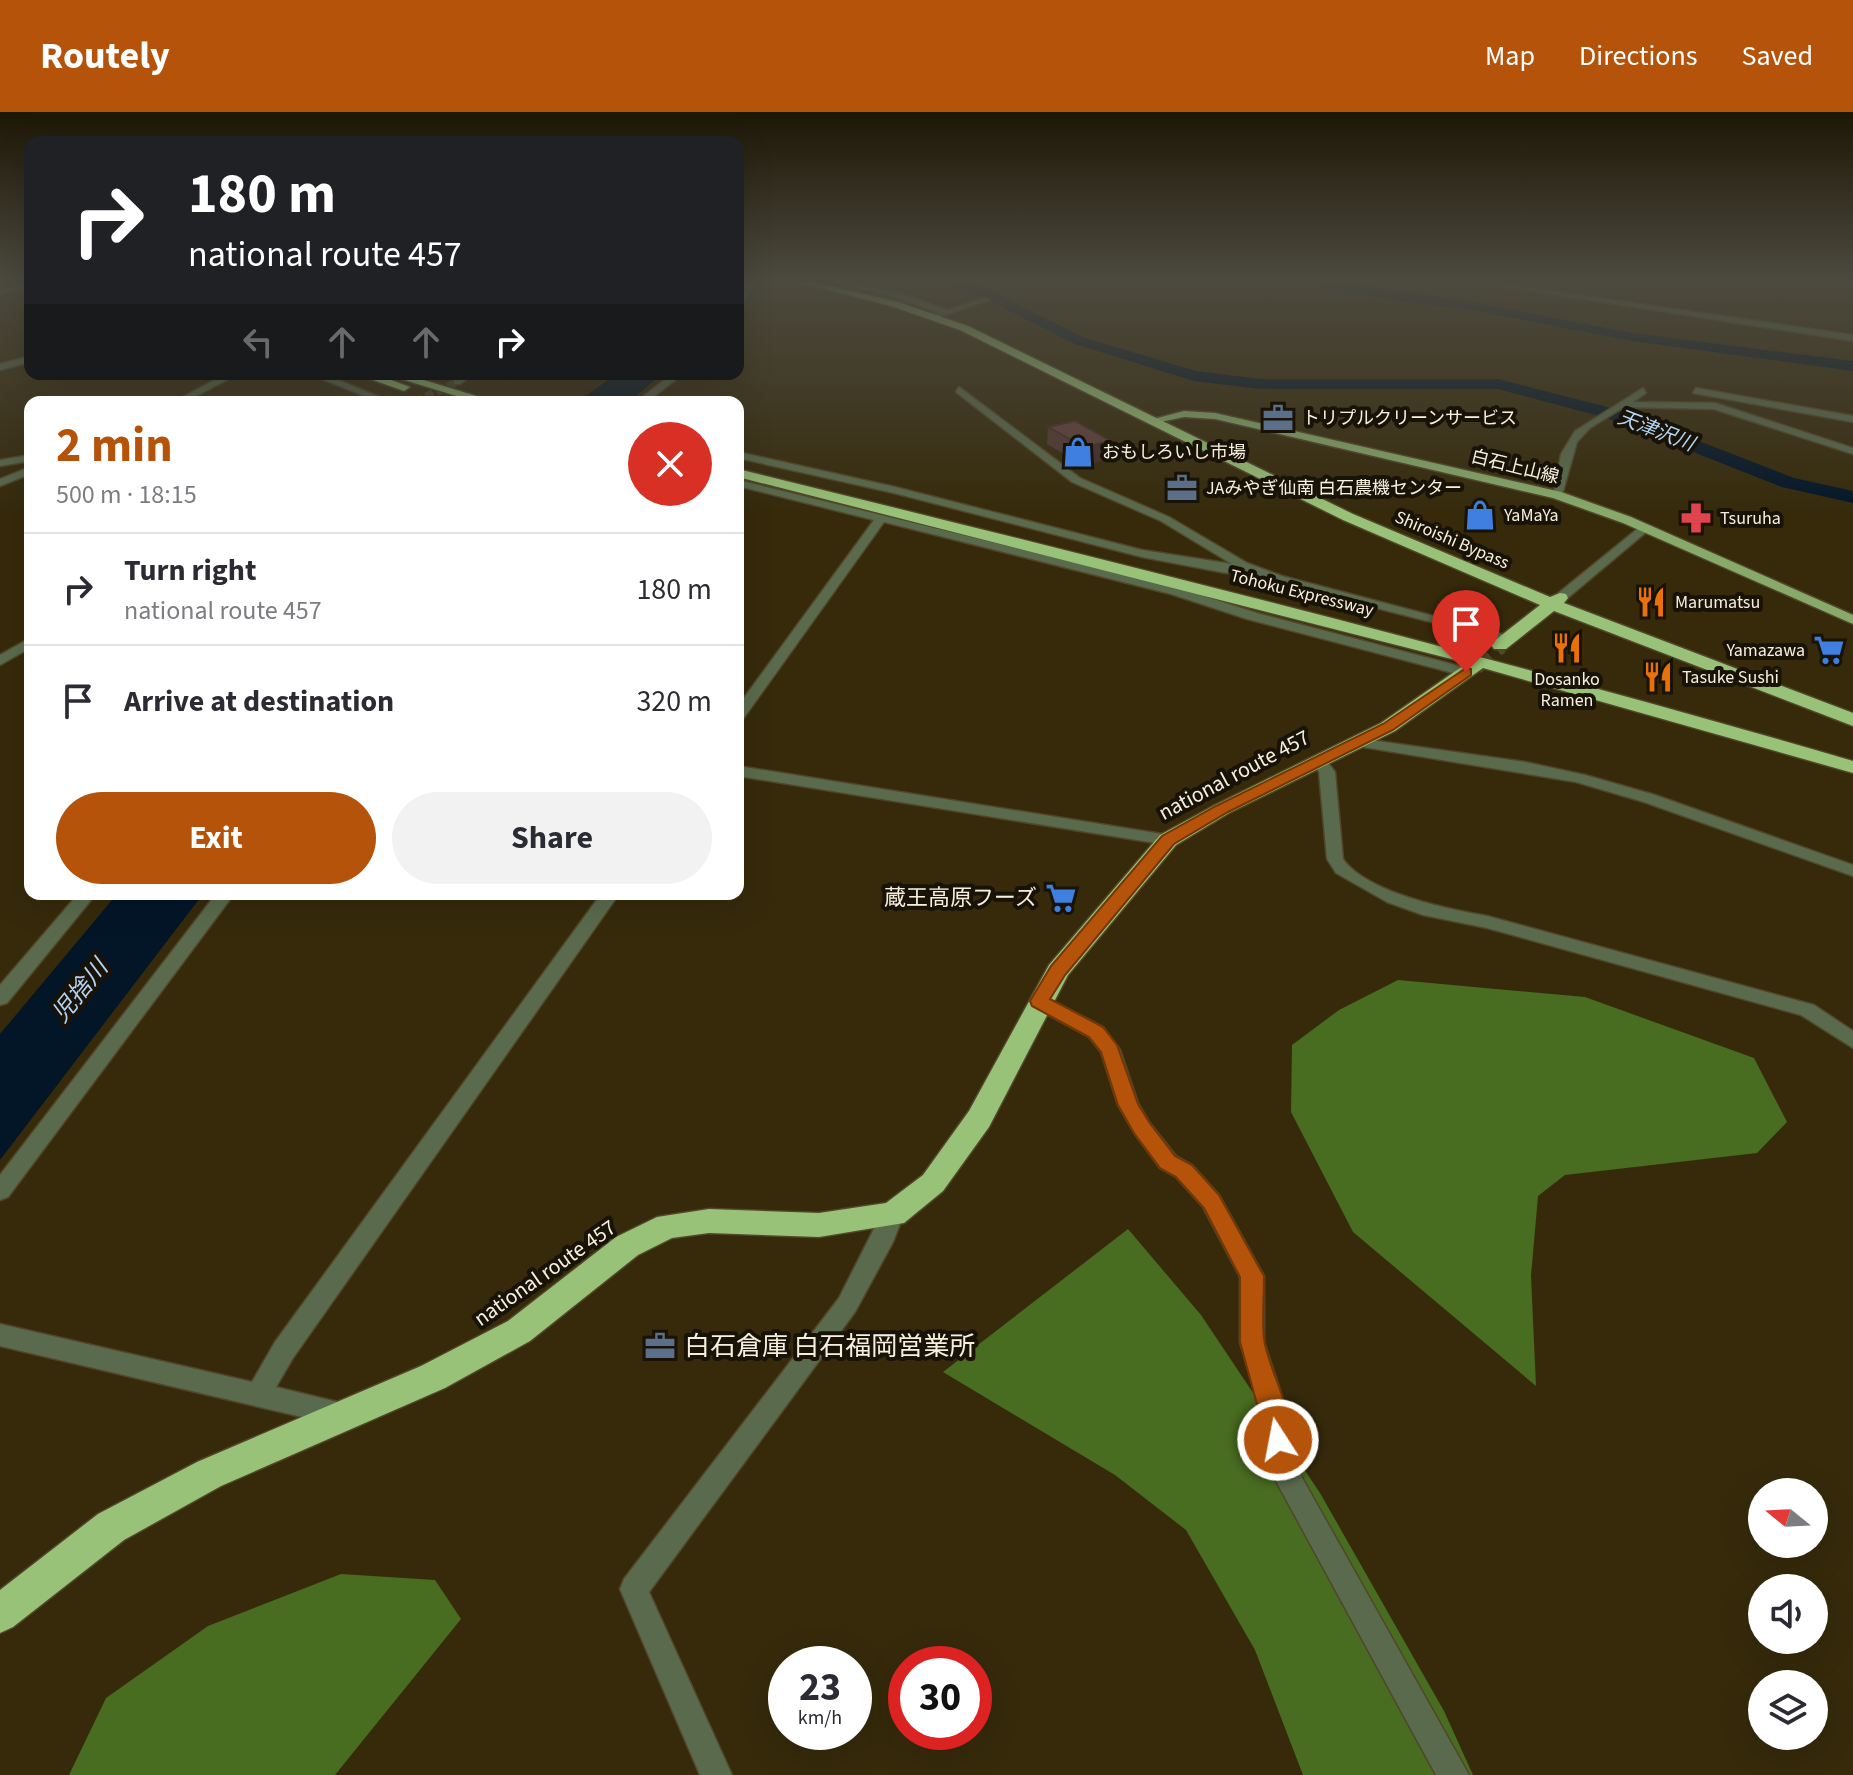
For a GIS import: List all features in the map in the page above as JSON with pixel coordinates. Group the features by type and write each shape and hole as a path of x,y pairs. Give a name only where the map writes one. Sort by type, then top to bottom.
{"highway":[{"name":"Shiroishi Bypass","path":"1035,360 1348,517 1853,720"},
{"path":"383,380 439,396"},
{"path":"412,380 469,396"},
{"name":"Tohoku Expressway","path":"744,465 1376,621 1606,681 1853,754"},
{"name":"Tohoku Expressway","path":"744,474 1381,633 1681,715 1853,767"},
{"name":"Shiroishi Bypass","path":"1556,601 1853,709"},
{"path":"1505,641 1556,601"},
{"name":"national route 457","path":"0,1614 111,1527 209,1474 433,1377 519,1331 627,1246 668,1226 709,1221 819,1225 893,1214 933,1183 979,1119 1039,1001 1058,971 1168,840 1388,727 1471,669"}],"main road":[{"name":"白石上山線","path":"1156,419 1184,414 1215,416 1557,495 1645,528 1853,620"}],"street":[{"path":"0,367 24,361"},
{"path":"190,396 221,380"},
{"path":"330,380 372,396"},
{"path":"649,396 670,380"},
{"path":"959,390 1076,480 1165,519 1243,566 1278,579 1505,641"},
{"path":"1557,495 1563,485 1564,458 1572,441 1589,424 1627,405 1643,391"},
{"path":"1696,391 1853,419"},
{"path":"1627,405 1715,406 1853,451"},
{"path":"744,456 895,490 1142,553 1226,569 1243,566"},
{"path":"0,463 24,459"},
{"path":"0,483 24,473"},
{"path":"744,485 1175,591 1252,616 1471,669"},
{"path":"744,708 880,520"},
{"path":"1556,601 1645,528"},
{"path":"0,661 24,646"},
{"path":"1356,742 1525,766 1580,778 1853,871"},
{"path":"1319,760 1327,772 1335,859 1342,869 1393,898 1429,911 1487,922 1807,1010 1853,1041"},
{"path":"744,772 1168,840"},
{"path":"0,998 82,900"},
{"path":"0,1191 220,900"},
{"path":"259,1394 284,1350 606,900"},
{"path":"1039,1001 1096,1032 1110,1050 1128,1105 1142,1128 1168,1162 1184,1171 1211,1201 1252,1276 1252,1342 1273,1409 1283,1470 1453,1775"},
{"path":"716,1775 634,1589 847,1305 893,1214"},
{"path":"0,1335 348,1415"}],"green space":[{"path":"1398,980 1585,997 1754,1058 1787,1122 1757,1153 1565,1175 1538,1196 1531,1276 1536,1386 1353,1232 1291,1112 1292,1045 1339,1010"},
{"path":"1128,1229 1201,1315 1320,1493 1444,1711 1473,1775 1303,1775 1255,1650 1186,1530 1115,1475 943,1372"},
{"path":"341,1574 435,1580 461,1619 335,1775 69,1775 106,1698 208,1626"}],"water":[{"path":"608,380 655,380 636,396 586,396"},
{"name":"児捨川","path":"112,900 198,900 0,1160 0,1034"}],"building":[{"path":"1075,421 1111,441 1084,447 1048,427"}],"waterway":[{"name":"天津沢川","path":"1141,360 1194,376 1260,384 1498,384 1613,414 1789,483 1853,497"},
{"path":"1804,360 1853,366"}],"tunnel":[{"path":"428,396 457,382"},
{"path":"1475,666 1500,645"}],"place":[{"name":"トリプルクリーンサービス","path":"1278,418"},
{"name":"おもしろいし市場","path":"1078,452"},
{"name":"JAみやぎ仙南 白石農機センター","path":"1182,488"},
{"name":"YaMaYa","path":"1480,515"},
{"name":"Tsuruha","path":"1696,518"},
{"name":"Marumatsu","path":"1651,602"},
{"name":"Dosanko Ramen","path":"1567,648"},
{"name":"Yamazawa","path":"1829,650"},
{"name":"Tasuke Sushi","path":"1658,677"},
{"name":"蔵王高原フーズ","path":"1061,898"},
{"name":"白石倉庫 白石福岡営業所","path":"660,1346"}],"route":[{"path":"1278,1440 1273,1409 1252,1342 1252,1276 1211,1201 1184,1171 1168,1162 1142,1128 1128,1105 1110,1050 1096,1032 1039,1001 1058,971 1168,840 1222,809 1388,727 1466,672"}]}
